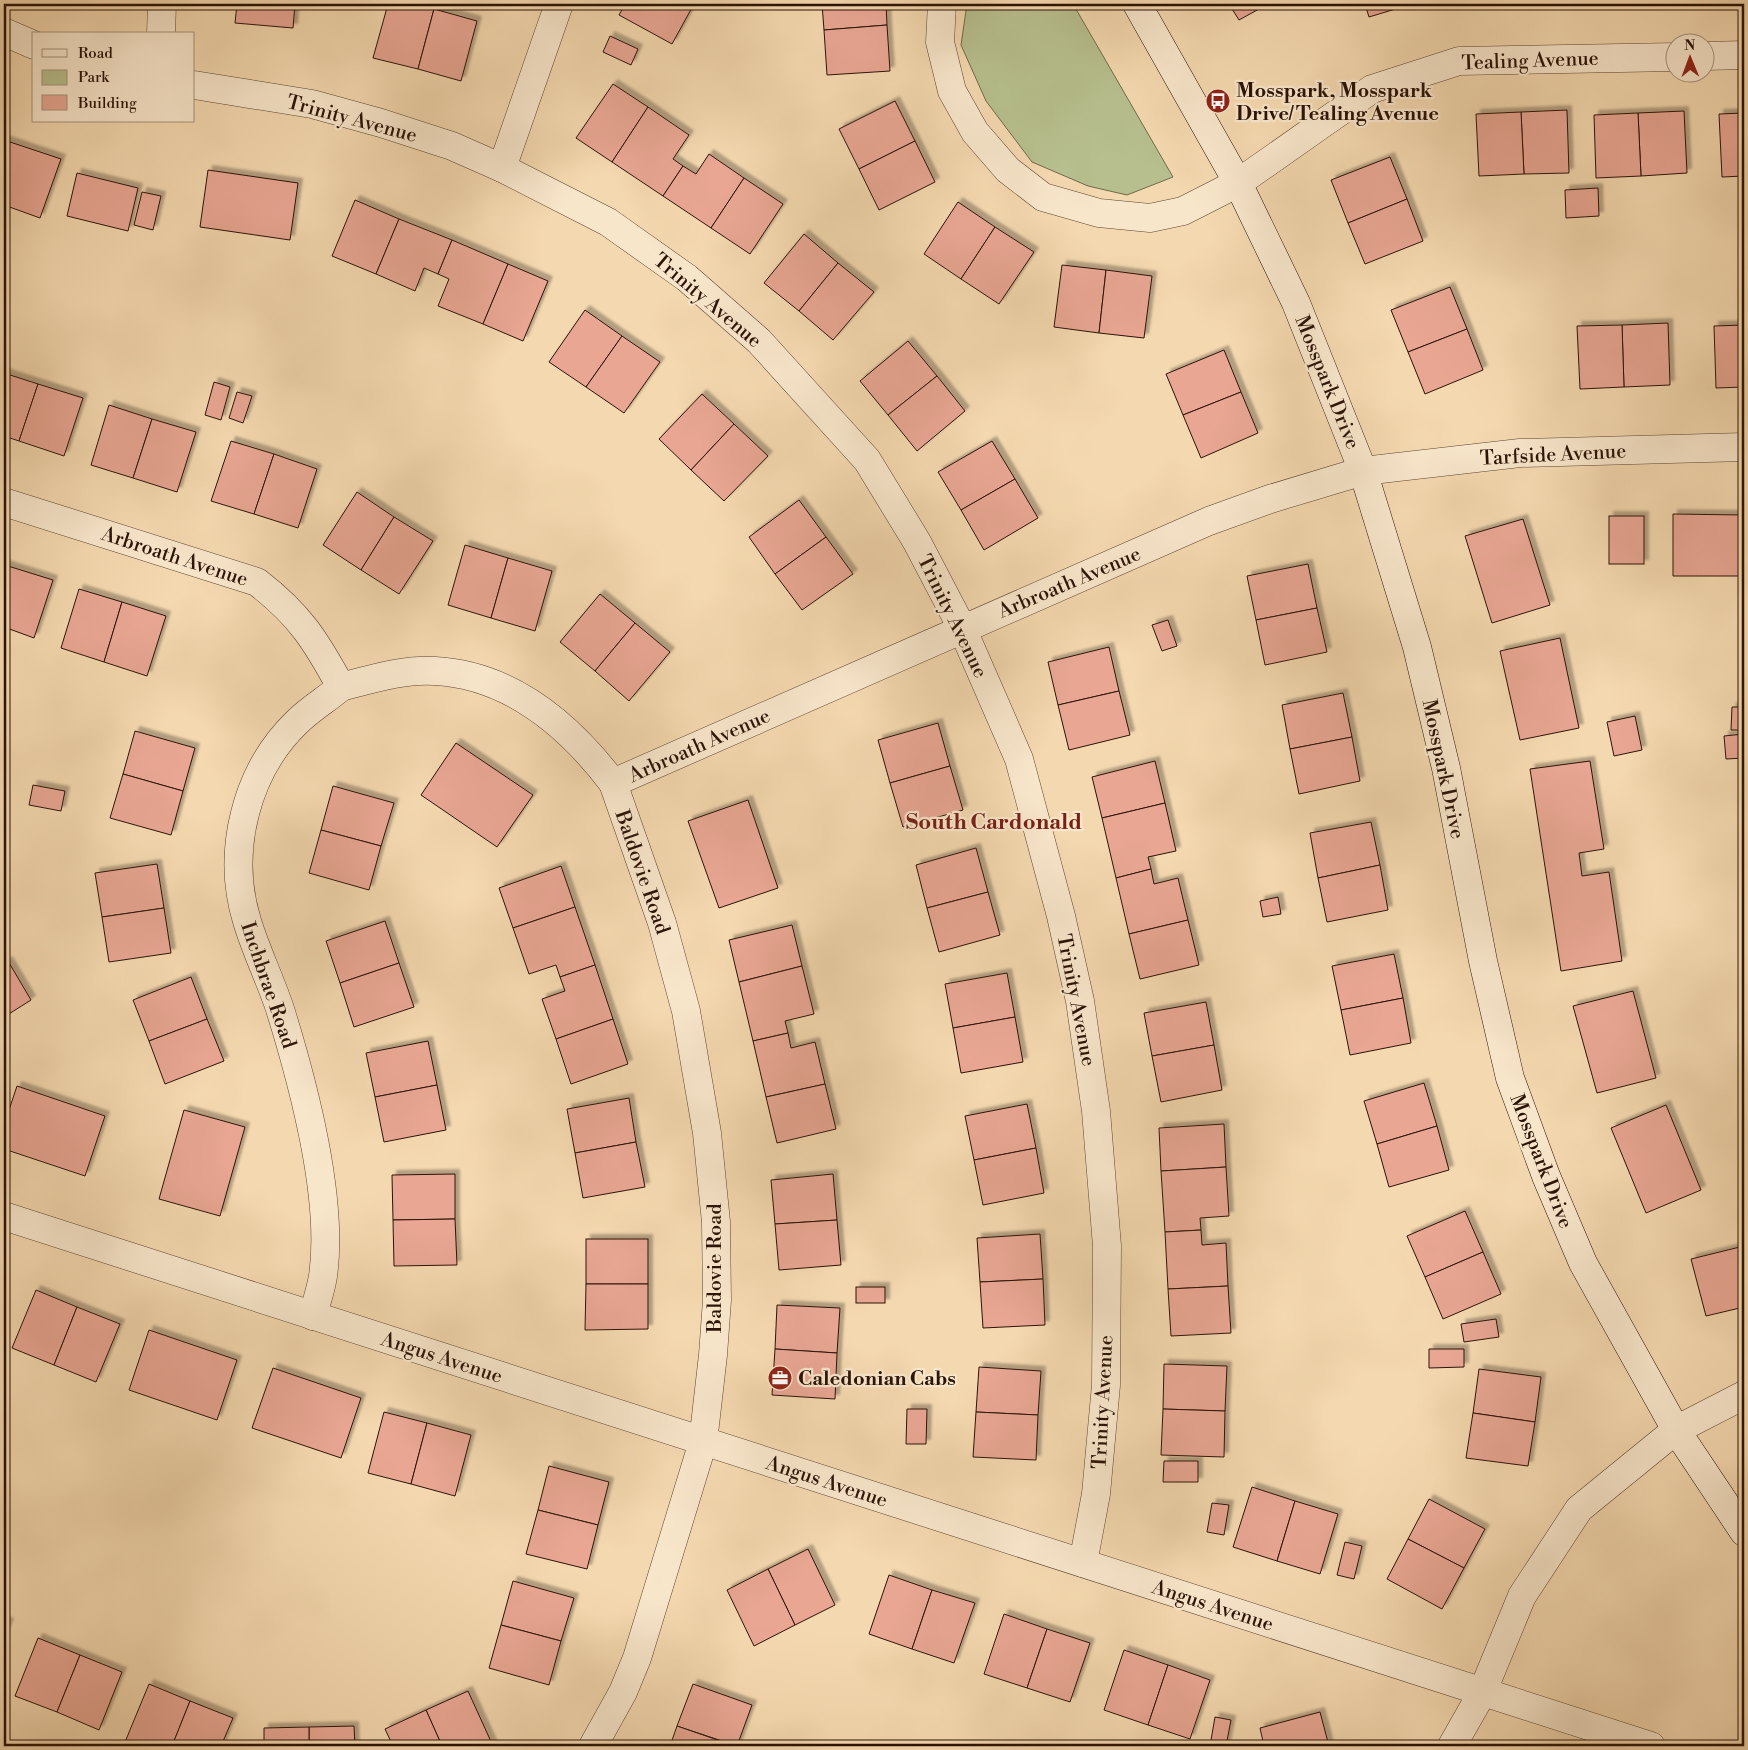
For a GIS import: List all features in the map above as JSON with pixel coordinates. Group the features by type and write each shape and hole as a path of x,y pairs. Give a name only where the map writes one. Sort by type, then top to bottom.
{"street":[{"path":"161,32 162,4"},
{"path":"502,168 559,4"},
{"name":"Tealing Avenue","path":"942,4 940,42 952,92 975,132 1008,170 1043,197 1099,213 1150,218 1183,211 1238,182 1372,89 1459,61 1666,57"},
{"name":"Mosspark Drive","path":"1137,4 1238,182 1296,303 1363,470 1417,647 1446,768 1483,961 1510,1078 1546,1176 1582,1263 1676,1430 1744,1532"},
{"path":"4,32 32,44"},
{"path":"1716,56 1744,55"},
{"name":"Trinity Avenue","path":"195,86 312,104 381,123 452,146 502,168 608,222 687,278 759,341 867,460 917,542 962,628 1019,759 1061,916 1076,982 1096,1112 1107,1246 1106,1385 1096,1494 1084,1563"},
{"name":"Tarfside Avenue","path":"1363,470 1520,453 1744,447"},
{"name":"Arbroath Avenue","path":"4,502 257,582 284,602 315,639 341,688 390,674 435,671 480,679 522,696 558,722 592,756 613,783 962,628 1210,521 1270,499 1363,470"},
{"name":"Inchbrae Road","path":"313,1316 323,1275 322,1193 296,1066 279,1008 246,920 238,881 238,846 250,795 273,752 297,722 341,688"},
{"name":"Baldovie Road","path":"594,1746 623,1692 637,1658 703,1442 717,1300 716,1222 707,1133 686,1011 662,923 613,783"},
{"name":"Angus Avenue","path":"4,1216 1651,1746"},
{"path":"1452,1746 1482,1693 1522,1596 1579,1509 1676,1430 1744,1395"}],"green space":[{"path":"967,4 1073,4 1173,177 1127,195 1088,186 1032,162 986,101 961,45"}],"building":[{"path":"237,4 295,4 293,28 235,23"},
{"path":"388,4 413,4 434,9 418,69 373,58"},
{"path":"625,4 694,4 672,44 619,15"},
{"path":"822,4 886,4 887,25 824,30"},
{"path":"1229,4 1268,4 1239,20"},
{"path":"1365,4 1412,4 1369,17"},
{"path":"434,9 477,21 461,81 418,69"},
{"path":"887,25 890,71 827,75 824,30"},
{"path":"610,36 638,49 631,65 603,52"},
{"path":"613,84 648,107 612,162 576,138"},
{"path":"895,101 915,141 859,169 839,129"},
{"path":"648,107 689,135 673,159 683,166 663,196 612,162"},
{"path":"1567,110 1569,173 1524,174 1521,112"},
{"path":"1684,111 1687,173 1641,176 1638,113"},
{"path":"1521,112 1524,174 1479,176 1476,114"},
{"path":"1638,113 1641,176 1596,178 1594,115"},
{"path":"1744,113 1744,176 1722,177 1719,114"},
{"path":"4,140 61,159 40,218 4,205"},
{"path":"915,141 935,182 879,210 859,169"},
{"path":"709,154 744,178 711,228 663,196 683,166 696,174"},
{"path":"1390,157 1407,199 1348,223 1331,180"},
{"path":"208,170 298,183 290,240 200,227"},
{"path":"77,173 138,188 128,231 67,216"},
{"path":"744,178 783,204 750,254 711,228"},
{"path":"1598,188 1599,216 1566,218 1565,190"},
{"path":"142,192 161,196 153,230 134,225"},
{"path":"1407,199 1423,241 1365,264 1348,223"},
{"path":"355,200 399,219 376,274 332,256"},
{"path":"958,202 995,227 961,279 924,254"},
{"path":"399,219 452,240 438,274 424,268 415,291 376,274"},
{"path":"995,227 1034,252 999,304 961,279"},
{"path":"804,234 838,263 799,311 764,283"},
{"path":"452,240 508,264 483,324 438,306 449,279 438,274"},
{"path":"838,263 874,292 833,340 799,311"},
{"path":"508,264 548,281 523,341 483,324"},
{"path":"1062,265 1106,270 1099,333 1054,327"},
{"path":"1106,270 1152,276 1144,338 1099,333"},
{"path":"1450,287 1467,329 1408,352 1391,310"},
{"path":"585,310 622,336 586,387 549,362"},
{"path":"1668,323 1670,385 1624,387 1622,325"},
{"path":"1622,325 1624,387 1580,389 1577,326"},
{"path":"1744,325 1744,387 1716,388 1714,326"},
{"path":"1467,329 1483,370 1425,394 1408,352"},
{"path":"622,336 660,362 624,413 586,387"},
{"path":"908,341 937,376 888,415 860,381"},
{"path":"1224,350 1241,392 1183,415 1166,374"},
{"path":"4,373 38,384 19,441 4,436"},
{"path":"937,376 965,411 917,451 888,415"},
{"path":"214,382 230,387 221,420 205,415"},
{"path":"38,384 83,398 64,456 19,441"},
{"path":"237,392 252,396 243,423 229,418"},
{"path":"1241,392 1258,433 1201,458 1183,415"},
{"path":"702,394 734,424 691,470 659,439"},
{"path":"109,405 152,419 133,478 91,465"},
{"path":"152,419 196,432 177,492 133,478"},
{"path":"734,424 768,456 724,501 691,470"},
{"path":"231,441 274,454 254,514 211,501"},
{"path":"992,441 1015,479 961,510 938,472"},
{"path":"274,454 317,469 298,528 254,514"},
{"path":"1015,479 1038,518 984,550 961,510"},
{"path":"357,492 394,517 361,570 323,545"},
{"path":"799,500 826,537 775,574 749,537"},
{"path":"1673,514 1744,515 1744,576 1673,576"},
{"path":"1609,516 1644,516 1644,564 1609,564"},
{"path":"394,517 433,541 399,594 361,570"},
{"path":"1523,519 1550,605 1492,623 1465,536"},
{"path":"826,537 853,574 802,610 775,574"},
{"path":"465,545 508,558 491,618 448,605"},
{"path":"508,558 552,571 535,631 491,618"},
{"path":"4,564 8,566 4,579"},
{"path":"1308,564 1317,608 1256,620 1247,576"},
{"path":"8,566 53,580 34,638 4,627 4,579"},
{"path":"79,589 122,602 104,662 61,648"},
{"path":"600,594 635,623 595,671 560,642"},
{"path":"122,602 166,616 147,676 104,662"},
{"path":"1317,608 1327,652 1265,665 1256,620"},
{"path":"1168,620 1177,646 1162,651 1152,625"},
{"path":"635,623 670,652 629,701 595,671"},
{"path":"1560,638 1579,728 1520,740 1500,651"},
{"path":"1109,647 1119,691 1058,705 1048,662"},
{"path":"1119,691 1130,735 1069,750 1058,705"},
{"path":"1343,693 1352,737 1290,749 1282,705"},
{"path":"1732,707 1744,707 1744,730 1731,730"},
{"path":"1635,716 1642,750 1614,756 1607,722"},
{"path":"938,723 950,766 890,783 878,740"},
{"path":"135,731 195,748 183,791 123,774"},
{"path":"1744,734 1744,758 1726,759 1724,736"},
{"path":"1352,737 1360,781 1299,794 1290,749"},
{"path":"456,743 533,795 497,847 421,795"},
{"path":"1155,761 1165,803 1102,818 1092,777"},
{"path":"1590,761 1604,849 1579,853 1582,876 1609,872 1622,961 1561,971 1530,769"},
{"path":"950,766 963,810 903,827 890,783"},
{"path":"123,774 183,791 171,835 110,818"},
{"path":"33,785 65,791 61,811 29,805"},
{"path":"333,786 394,803 381,846 321,830"},
{"path":"748,800 778,888 719,908 688,821"},
{"path":"1165,803 1176,851 1148,857 1151,869 1116,878 1102,818"},
{"path":"1371,822 1380,865 1318,878 1310,833"},
{"path":"321,830 381,846 369,890 309,873"},
{"path":"976,848 988,892 927,908 916,865"},
{"path":"157,864 164,908 102,917 95,873"},
{"path":"1380,865 1388,910 1327,922 1318,878"},
{"path":"561,866 575,907 513,928 499,888"},
{"path":"1151,869 1154,884 1178,878 1188,920 1129,934 1116,878"},
{"path":"988,892 1000,935 939,952 927,908"},
{"path":"1278,897 1281,914 1263,917 1260,901"},
{"path":"575,907 595,965 560,977 556,965 529,974 513,928"},
{"path":"164,908 171,953 109,962 102,917"},
{"path":"1188,920 1199,965 1140,979 1129,934"},
{"path":"385,921 399,963 340,983 326,941"},
{"path":"792,925 802,966 739,982 729,940"},
{"path":"1394,954 1403,998 1341,1010 1332,966"},
{"path":"8,961 31,1000 4,1017 4,964"},
{"path":"399,963 414,1007 354,1027 340,983"},
{"path":"595,965 613,1019 556,1039 542,999 565,991 560,977"},
{"path":"802,966 814,1014 785,1021 788,1033 753,1041 739,982"},
{"path":"1007,973 1015,1017 953,1028 945,984"},
{"path":"191,977 207,1019 149,1041 133,1000"},
{"path":"1633,991 1656,1078 1597,1093 1573,1006"},
{"path":"1403,998 1411,1043 1350,1055 1341,1010"},
{"path":"1206,1002 1214,1045 1152,1056 1144,1013"},
{"path":"1015,1017 1023,1062 961,1073 953,1028"},
{"path":"207,1019 224,1061 165,1084 149,1041"},
{"path":"613,1019 628,1064 571,1084 556,1039"},
{"path":"788,1033 791,1048 815,1042 825,1084 766,1097 753,1041"},
{"path":"428,1041 437,1085 375,1097 366,1053"},
{"path":"1214,1045 1222,1090 1161,1102 1152,1056"},
{"path":"1424,1083 1437,1126 1377,1144 1364,1101"},
{"path":"825,1084 836,1129 777,1143 766,1097"},
{"path":"437,1085 446,1130 384,1142 375,1097"},
{"path":"17,1086 105,1116 85,1176 4,1149 4,1125"},
{"path":"629,1098 636,1142 575,1153 567,1109"},
{"path":"1027,1104 1036,1148 974,1160 965,1116"},
{"path":"1666,1105 1701,1190 1646,1213 1611,1128"},
{"path":"184,1110 245,1127 220,1216 159,1199"},
{"path":"1224,1124 1226,1167 1161,1171 1159,1128"},
{"path":"1437,1126 1449,1170 1389,1187 1377,1144"},
{"path":"636,1142 645,1187 583,1198 575,1153"},
{"path":"1036,1148 1044,1193 983,1205 974,1160"},
{"path":"1226,1167 1229,1216 1200,1218 1201,1230 1165,1232 1161,1171"},
{"path":"455,1174 455,1219 393,1220 392,1175"},
{"path":"833,1174 837,1220 775,1224 771,1180"},
{"path":"1465,1211 1483,1252 1425,1277 1407,1236"},
{"path":"455,1219 457,1265 394,1266 393,1220"},
{"path":"837,1220 841,1265 779,1270 775,1224"},
{"path":"1201,1230 1202,1245 1226,1243 1228,1286 1168,1289 1165,1232"},
{"path":"1040,1234 1043,1279 980,1282 977,1238"},
{"path":"586,1239 648,1239 648,1284 586,1284"},
{"path":"1744,1246 1744,1307 1706,1316 1691,1259"},
{"path":"1483,1252 1501,1294 1443,1319 1425,1277"},
{"path":"1043,1279 1045,1325 983,1328 980,1282"},
{"path":"586,1284 648,1284 648,1329 585,1330"},
{"path":"1228,1286 1231,1333 1171,1336 1168,1289"},
{"path":"856,1287 885,1287 885,1303 856,1303"},
{"path":"36,1290 77,1307 54,1365 12,1348"},
{"path":"777,1305 840,1308 837,1353 775,1349"},
{"path":"77,1307 120,1324 96,1382 54,1365"},
{"path":"1496,1319 1499,1337 1464,1342 1461,1324"},
{"path":"149,1330 237,1360 217,1420 129,1390"},
{"path":"775,1349 837,1353 835,1399 772,1395"},
{"path":"1429,1349 1464,1349 1464,1367 1429,1368"},
{"path":"1164,1364 1227,1366 1225,1411 1163,1409"},
{"path":"979,1367 1041,1371 1038,1415 976,1412"},
{"path":"273,1368 361,1398 341,1458 252,1428"},
{"path":"1479,1369 1541,1377 1535,1422 1473,1413"},
{"path":"907,1409 927,1409 926,1444 906,1444"},
{"path":"1163,1409 1225,1411 1224,1457 1161,1455"},
{"path":"384,1412 427,1423 411,1484 368,1473"},
{"path":"976,1412 1038,1415 1036,1460 973,1457"},
{"path":"1473,1413 1535,1422 1528,1466 1466,1458"},
{"path":"427,1423 471,1435 455,1496 411,1484"},
{"path":"1164,1461 1198,1461 1198,1482 1163,1482"},
{"path":"549,1466 609,1482 598,1525 538,1510"},
{"path":"1252,1487 1295,1501 1277,1561 1233,1547"},
{"path":"1429,1499 1485,1529 1464,1568 1408,1539"},
{"path":"1295,1501 1338,1514 1320,1574 1277,1561"},
{"path":"1212,1503 1229,1505 1224,1535 1207,1532"},
{"path":"538,1510 598,1525 587,1569 526,1554"},
{"path":"1408,1539 1464,1568 1442,1609 1387,1579"},
{"path":"1345,1542 1362,1546 1354,1579 1337,1575"},
{"path":"808,1549 835,1605 795,1625 768,1569"},
{"path":"768,1569 795,1625 754,1646 727,1590"},
{"path":"889,1575 932,1590 912,1649 869,1634"},
{"path":"513,1581 574,1598 561,1641 501,1625"},
{"path":"932,1590 975,1603 954,1663 912,1649"},
{"path":"1004,1614 1047,1629 1027,1688 984,1674"},
{"path":"4,1621 9,1623 4,1635"},
{"path":"501,1625 561,1641 549,1685 489,1668"},
{"path":"1047,1629 1090,1643 1070,1702 1027,1688"},
{"path":"38,1638 80,1655 57,1712 15,1696"},
{"path":"1124,1650 1168,1665 1148,1725 1104,1710"},
{"path":"80,1655 122,1672 99,1730 57,1712"},
{"path":"1168,1665 1210,1680 1190,1739 1148,1725"},
{"path":"149,1684 190,1701 172,1746 135,1746 125,1742"},
{"path":"693,1684 752,1705 737,1746 677,1726"},
{"path":"468,1691 493,1746 442,1746 426,1710"},
{"path":"190,1701 233,1718 221,1746 172,1746"},
{"path":"426,1710 442,1746 393,1746 385,1729"},
{"path":"1320,1712 1329,1746 1264,1746 1260,1728"},
{"path":"1215,1717 1231,1720 1226,1746 1210,1746"},
{"path":"354,1726 355,1746 309,1746 309,1727"},
{"path":"677,1726 735,1746 670,1746"},
{"path":"309,1727 309,1746 264,1746 264,1728"}],"place":[{"name":"Mosspark, Mosspark Drive/ Tealing Avenue","path":"1218,101"},
{"name":"Caledonian Cabs","path":"780,1378"}],"district":[{"name":"South Cardonald","path":"994,821"}]}
